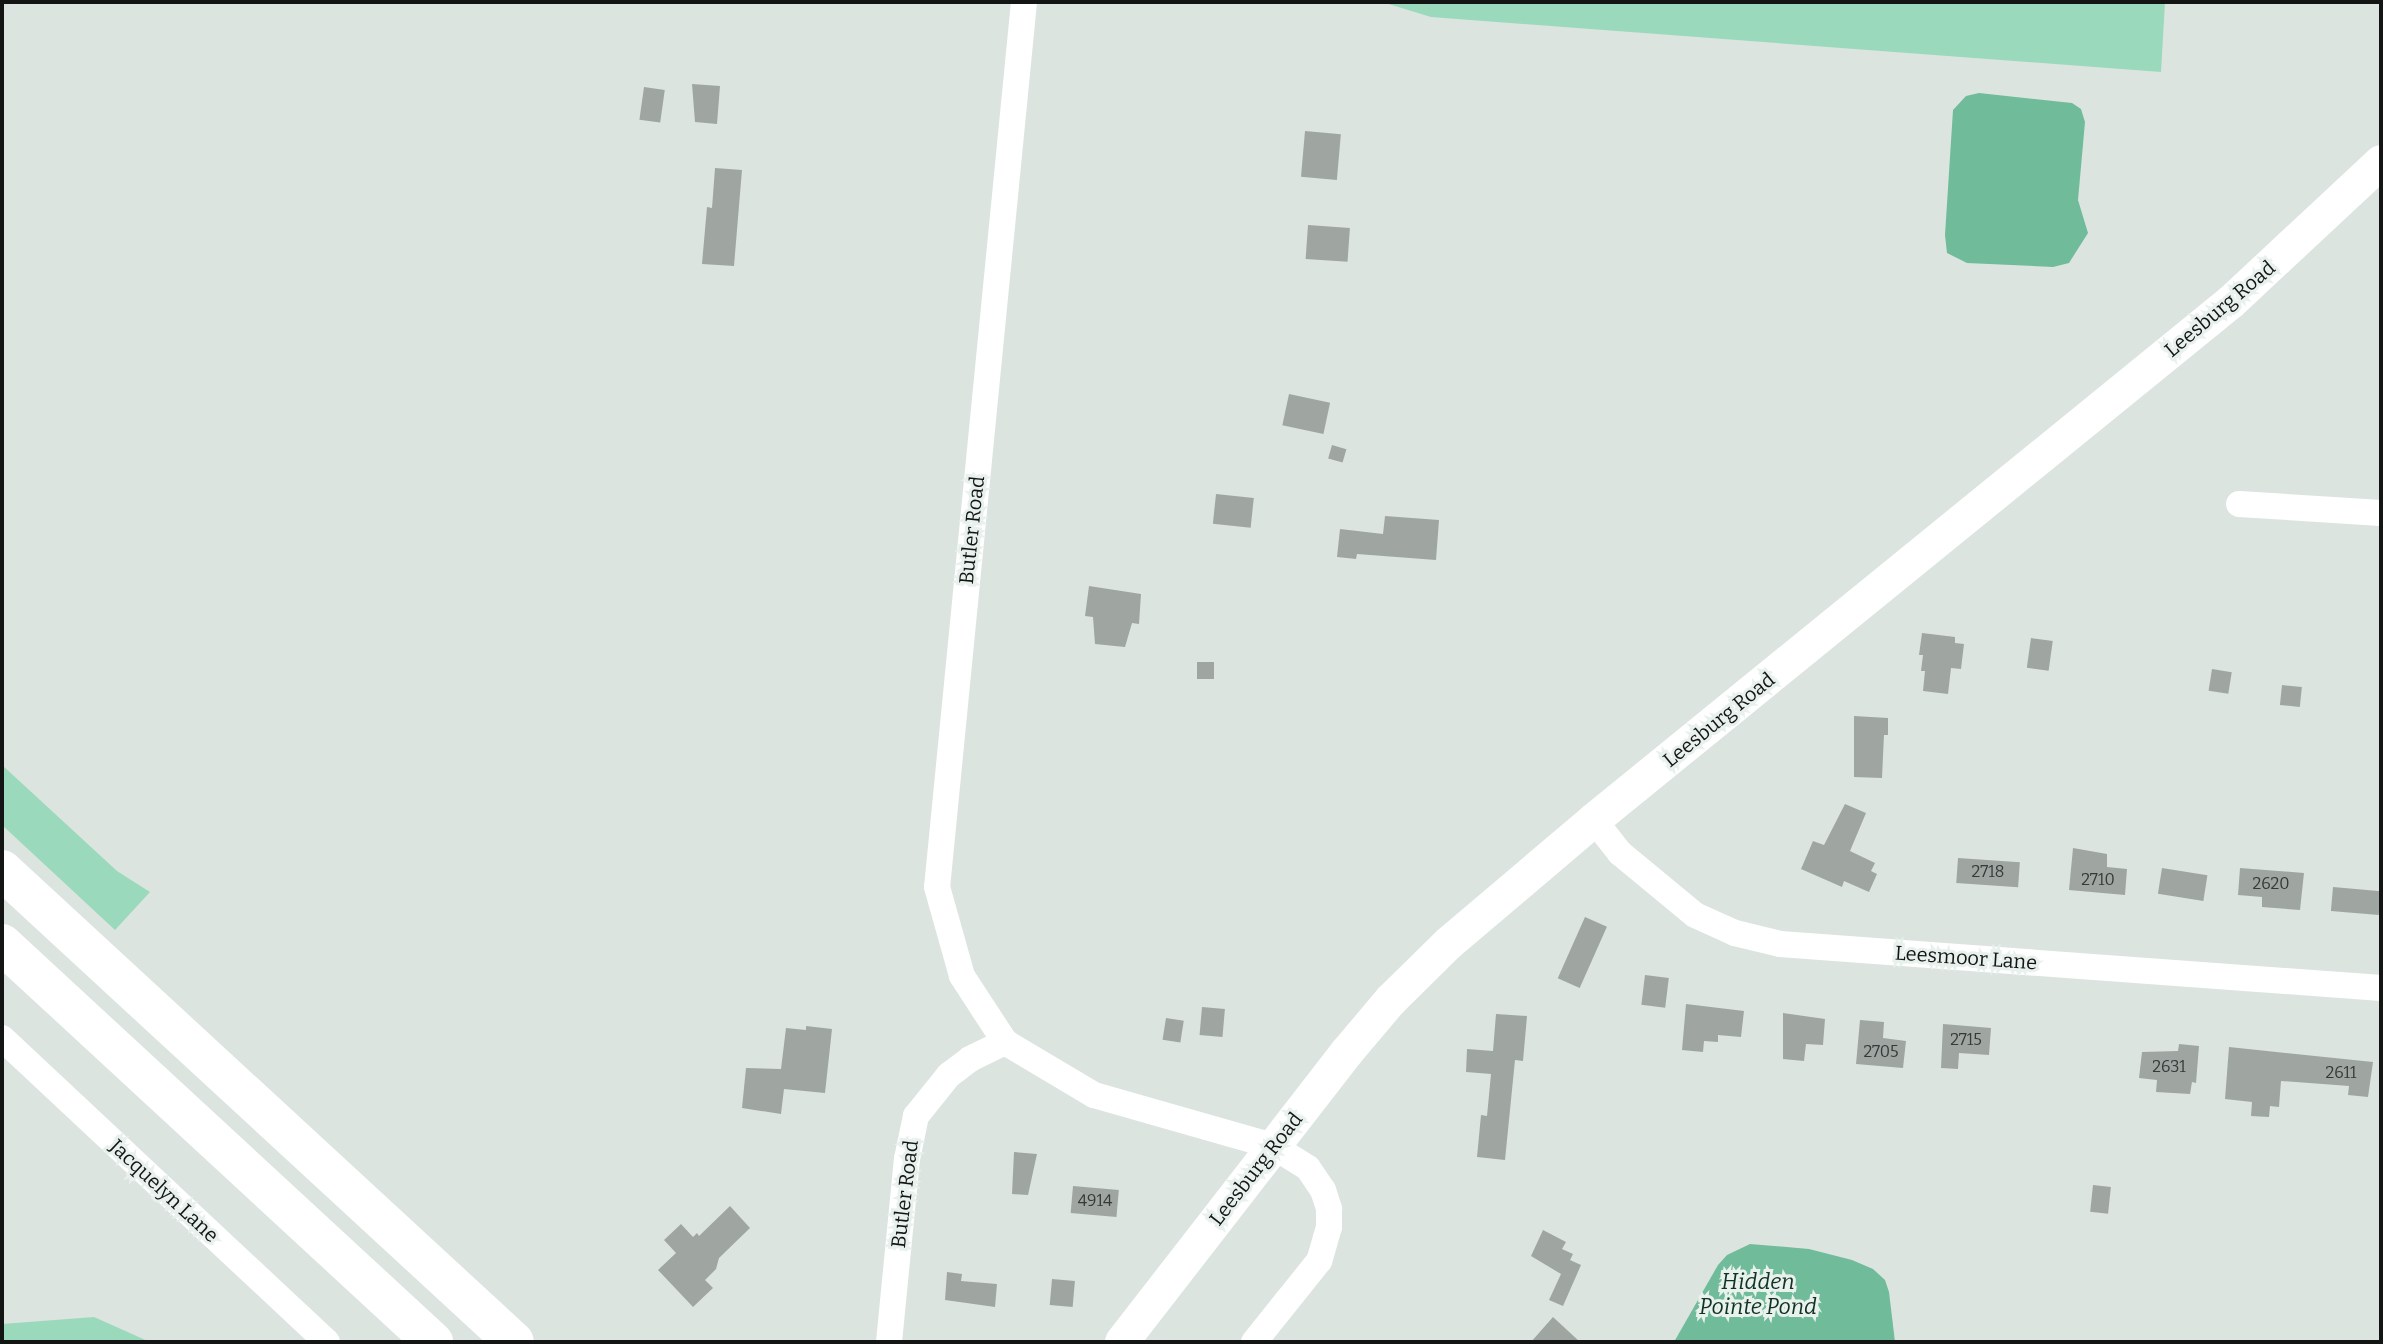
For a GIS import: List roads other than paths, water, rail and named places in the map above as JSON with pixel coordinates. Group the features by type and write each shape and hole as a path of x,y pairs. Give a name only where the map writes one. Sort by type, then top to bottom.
{"highway":[{"path":"2,870 514,1342"},
{"path":"2,944 433,1342"}],"main road":[{"name":"Leesburg Road","path":"1122,1342 1273,1146 1382,1011 1419,972 1594,820 2231,302 2381,162"}],"street":[{"name":"Butler Road","path":"1024,2 937,887 962,976 1005,1042 1094,1095 1273,1146 1308,1168 1323,1190 1329,1209 1329,1227 1319,1261 1254,1342"},
{"path":"2239,504 2381,513"},
{"name":"Leesmoor Lane","path":"1594,820 1620,853 1695,915 1735,933 1780,944 2381,988"},
{"name":"Jacquelyn Lane","path":"2,1038 327,1342"},
{"name":"Butler Road","path":"889,1342 907,1159 916,1116 949,1075 970,1059 1005,1042"}],"water":[{"path":"1979,93 2072,103 2081,109 2085,122 2078,200 2088,233 2069,263 2053,267 1967,263 1947,253 1945,235 1953,110 1966,96"},
{"name":"Hidden Pointe Pond","path":"1750,1244 1809,1249 1873,1269 1885,1280 1889,1292 1895,1342 1674,1342 1718,1265 1727,1255"}]}
